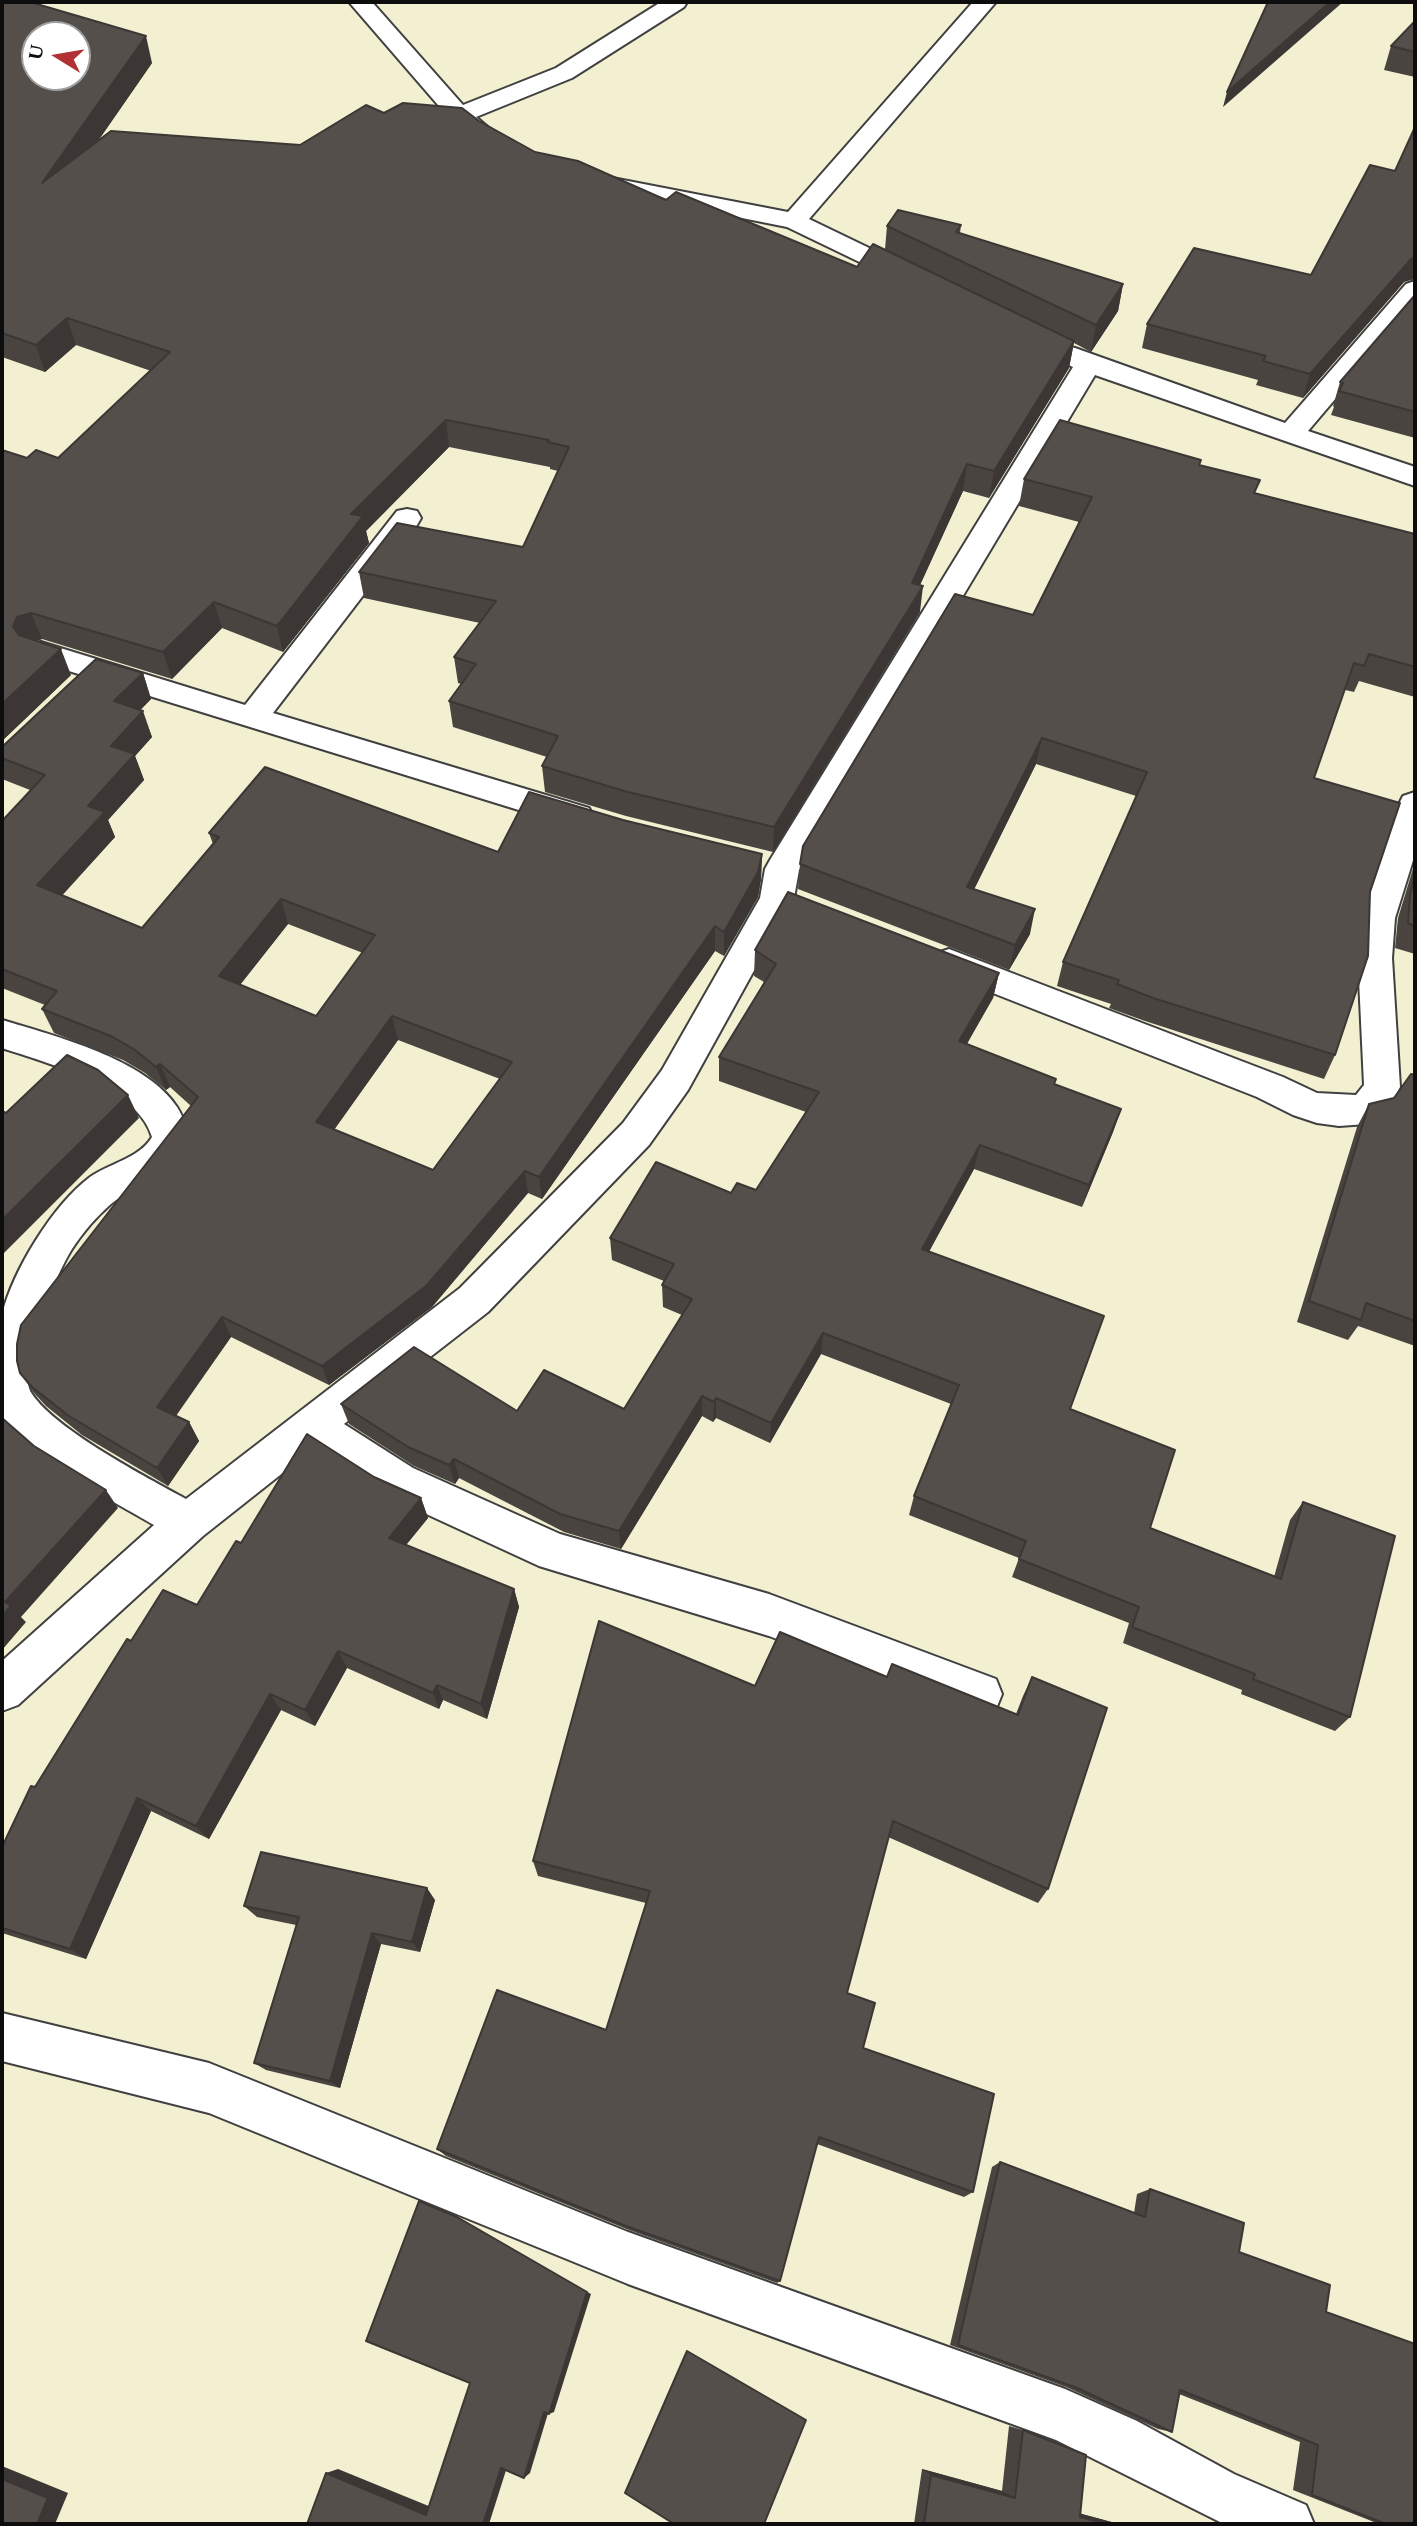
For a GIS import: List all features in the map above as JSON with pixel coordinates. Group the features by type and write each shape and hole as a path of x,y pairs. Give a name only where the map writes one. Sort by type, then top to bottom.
{"street":[{"path":"360,2 459,115 491,141 513,153"},
{"path":"459,115 564,73 676,2"},
{"path":"794,221 985,2"},
{"path":"575,177 794,221 929,286"},
{"path":"1290,434 1415,289"},
{"path":"1039,340 1088,364 1415,477"},
{"path":"2,1690 188,1522 474,1300 636,1133 675,1080 772,877 1088,364"},
{"path":"252,718 407,518"},
{"path":"41,652 89,680 252,718 599,823"},
{"path":"923,952 1270,1087 1296,1102 1336,1114 1367,1109 1382,1087 1375,958 1378,918 1415,804"},
{"path":"772,877 812,910"},
{"path":"2,1034 98,1068 156,1103 164,1114 170,1137 164,1152 106,1186 73,1216 55,1238 22,1314 11,1353 10,1394 21,1410 57,1442 127,1488 188,1522"},
{"path":"312,1426 398,1481 554,1552 769,1615 980,1694"},
{"path":"2,2037 209,2088 628,2258 1065,2416 1118,2440 1214,2508 1287,2524"}],"shaded area":[{"path":"2,2 1415,2 1415,2524 2,2524"}],"building":[{"path":"2,2 30,2 146,36 42,183 111,131 300,145 366,105 384,113 403,103 462,108 479,121 535,152 578,161 666,200 676,192 857,267 873,244 1074,341 994,471 967,464 912,583 923,586 774,827 624,791 542,766 558,736 449,701 476,664 454,657 496,601 359,572 397,523 523,547 569,447 548,442 549,440 446,420 351,514 363,516 277,626 214,602 163,652 31,613 17,617 13,627 19,635 61,649 2,704 2,450 27,458 36,450 58,458 170,352 67,318 36,345 2,333"},
{"path":"1268,2 1330,2 1227,92"},
{"path":"1415,21 1415,52 1391,46"},
{"path":"1415,127 1415,258 1412,258 1310,374 1263,361 1266,356 1147,324 1194,248 1311,275 1370,165 1395,171"},
{"path":"898,210 961,225 956,232 1123,284 1096,325 887,226"},
{"path":"1415,295 1415,412 1339,391 1343,383 1340,382"},
{"path":"1060,420 1201,460 1199,465 1260,480 1254,493 1415,534 1415,667 1369,654 1364,666 1354,663 1314,778 1400,803 1370,892 1368,956 1335,1055 1153,998 1117,984 1119,980 1063,962 1147,772 1042,738 967,887 1035,909 1015,945 800,864 803,846 955,594 1033,615 1092,497 1024,479"},
{"path":"96,659 143,673 114,701 143,711 111,746 135,754 88,806 105,812 37,885 142,928 219,837 209,833 265,767 498,852 529,792 623,820 762,854 758,872 724,932 715,926 539,1177 525,1171 426,1286 322,1366 222,1317 157,1407 189,1422 157,1468 69,1416 32,1387 20,1373 17,1344 21,1325 198,1097 160,1064 156,1067 113,1037 42,1009 57,991 2,969 2,821 45,775 2,758 2,747","holes":["281,899 375,935 316,1016 219,976","392,1016 512,1062 433,1170 316,1122"]},
{"path":"1415,876 1415,926 1408,923 1410,894"},
{"path":"788,892 999,973 959,1041 1056,1079 1054,1084 1121,1109 1089,1185 980,1145 922,1249 1104,1316 1070,1409 1175,1450 1150,1528 1281,1579 1303,1502 1395,1536 1350,1717 1253,1679 1255,1674 1132,1627 1139,1607 1019,1559 1026,1541 914,1496 959,1385 823,1333 771,1423 716,1398 714,1402 702,1396 619,1531 560,1514 454,1459 449,1465 408,1447 341,1404 414,1347 517,1411 544,1370 624,1409 692,1299 662,1285 674,1264 610,1238 656,1162 731,1193 737,1183 756,1190 819,1092 719,1057 776,964 755,950"},
{"path":"67,1055 98,1070 128,1095 2,1220 2,1111 6,1113"},
{"path":"1411,1074 1415,1075 1415,1321 1366,1303 1361,1320 1309,1301 1369,1104 1394,1098"},
{"path":"2,1418 34,1446 106,1490 5,1602 11,1606 2,1616"},
{"path":"307,1434 374,1477 421,1498 389,1538 514,1589 481,1704 437,1685 433,1693 338,1651 305,1710 270,1694 196,1826 137,1798 70,1949 2,1928 2,1847 31,1786 35,1787 127,1639 131,1641 163,1590 197,1605 236,1541 241,1543"},
{"path":"599,1621 755,1686 780,1632 887,1677 892,1664 1018,1715 1032,1677 1107,1708 1048,1889 893,1821 847,1993 875,2003 863,2048 994,2094 973,2192 819,2137 780,2281 626,2226 437,2149 497,1990 606,2030 650,1891 533,1861"},
{"path":"261,1852 427,1888 412,1942 372,1933 330,2081 254,2063 299,1917 244,1906"},
{"path":"1000,2162 1145,2217 1150,2189 1244,2223 1239,2252 1330,2285 1326,2312 1415,2344 1415,2524 1386,2524 1312,2495 1318,2445 1180,2390 1172,2432 1077,2388 958,2345"},
{"path":"419,2201 457,2217 587,2292 549,2414 544,2412 524,2478 501,2468 483,2524 307,2524 326,2473 426,2515 470,2383 366,2341"},
{"path":"687,2351 806,2420 764,2524 674,2524 625,2493"},
{"path":"1023,2430 1086,2455 1080,2517 1107,2524 924,2524 931,2475 1015,2498"},
{"path":"2,2479 48,2498 37,2524 2,2524"}]}
